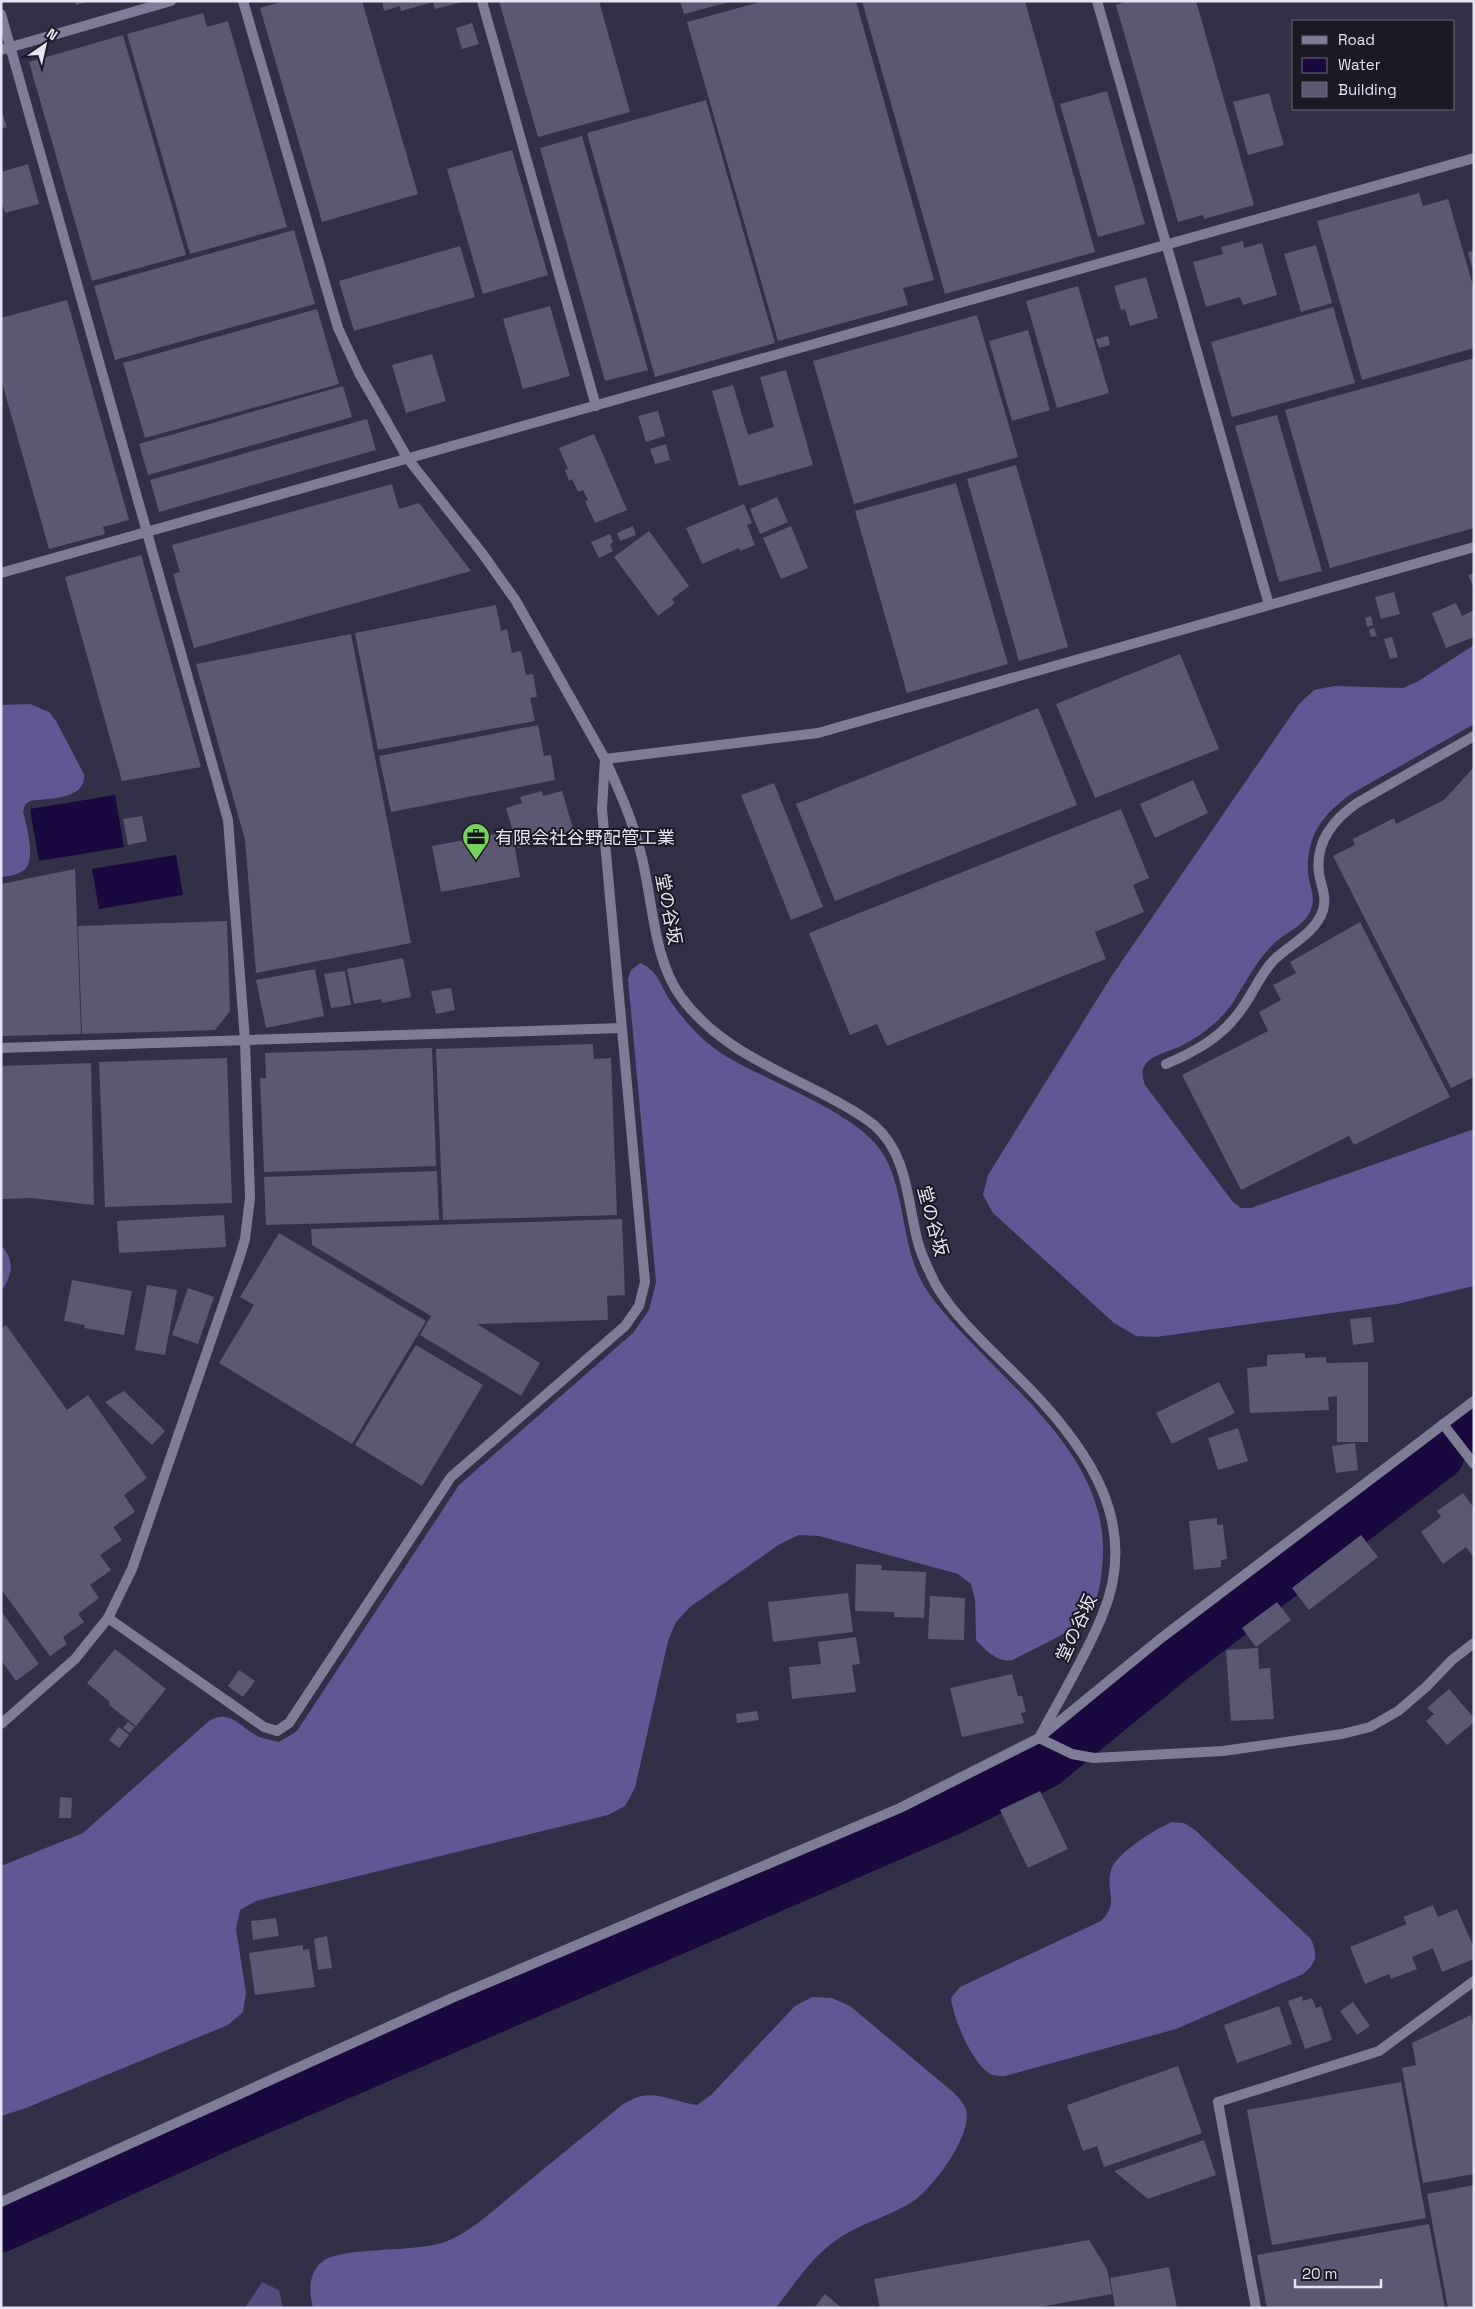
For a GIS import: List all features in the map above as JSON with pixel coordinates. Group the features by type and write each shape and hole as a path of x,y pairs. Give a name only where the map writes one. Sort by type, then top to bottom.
{"street":[{"path":"6,48 171,1"},
{"name":"堂の谷坂","path":"243,1 338,328 359,373 408,459 482,553 516,602 605,759 628,811 641,853 663,964 679,995 702,1023 729,1045 852,1109 876,1127 894,1150 905,1178 920,1249 937,1287 963,1320 1060,1420 1095,1472 1106,1500 1113,1528 1115,1558 1112,1587 1103,1615 1038,1738"},
{"path":"482,1 596,406"},
{"path":"1097,1 1269,605"},
{"path":"1,14 6,48 147,532 228,820 245,1040 250,1198 245,1239 132,1569 108,1618 76,1659 1,1724"},
{"path":"1,574 1474,158"},
{"path":"108,1618 264,1727 277,1730 289,1723 451,1478 625,1326 639,1306 644,1282 602,809 605,759 818,733 1474,547"},
{"path":"1166,1064 1205,1045 1222,1031 1237,1016 1270,964 1285,949 1315,926 1323,910 1325,893 1319,872 1320,851 1327,832 1340,815 1357,803 1474,736"},
{"path":"1,1048 621,1028"},
{"path":"1,2202 452,1998 900,1808 1038,1738 1160,1639 1474,1401"},
{"path":"1443,1424 1474,1464"},
{"path":"1038,1738 1072,1754 1094,1758 1223,1751 1342,1734 1370,1727 1398,1711 1426,1687 1452,1660 1474,1643"},
{"path":"1256,2308 1218,2102 1379,2052 1474,1981"}],"shaded area":[{"path":"1474,645 1474,724 1351,794 1332,810 1318,827 1310,848 1308,873 1313,902 1307,917 1265,953 1234,1001 1218,1021 1190,1041 1151,1059 1144,1067 1142,1074 1145,1085 1233,1202 1241,1208 1251,1208 1474,1129 1474,1286 1397,1304 1156,1337 1136,1336 1114,1323 993,1213 983,1195 988,1175 1111,977 1299,704 1314,690 1334,686 1403,688 1417,682"},
{"path":"30,704 49,712 56,721 84,774 83,783 73,793 56,798 30,801 25,805 23,811 30,851 28,865 19,873 1,877 1,705"},
{"path":"640,963 651,970 659,979 676,1009 688,1024 709,1044 724,1055 812,1100 856,1126 873,1141 885,1157 898,1191 909,1245 920,1279 930,1295 955,1326 1044,1419 1070,1452 1090,1488 1101,1526 1102,1568 1098,1594 1090,1612 1079,1623 1062,1635 1013,1660 1002,1660 988,1652 976,1640 975,1600 971,1584 958,1574 819,1536 799,1535 780,1544 690,1607 676,1622 668,1641 635,1788 625,1806 608,1815 256,1901 240,1910 236,1929 246,1993 243,2012 228,2025 26,2108 1,2116 1,1866 83,1833 209,1721 216,1718 229,1718 259,1737 279,1742 297,1731 459,1485 633,1333 649,1310 656,1282 628,979 631,970"},
{"path":"1,1245 9,1257 11,1268 8,1279 1,1291"},
{"path":"1172,1822 1184,1823 1195,1830 1311,1939 1315,1950 1314,1962 1303,1974 1176,2029 1005,2076 990,2074 977,2060 964,2039 955,2017 951,1998 960,1987 1101,1921 1110,1908 1110,1878 1114,1864 1137,1842"},
{"path":"812,1997 832,1998 850,2006 953,2092 965,2107 967,2117 959,2143 951,2157 923,2193 905,2206 851,2231 831,2244 808,2266 776,2308 313,2308 311,2296 312,2277 317,2266 322,2262 331,2257 345,2254 415,2248 455,2238 483,2219 623,2104 636,2098 652,2095 697,2105 711,2095 795,2006"},
{"path":"262,2282 279,2290 283,2308 245,2308"}],"water":[{"path":"115,795 124,847 39,861 30,809"},
{"path":"176,855 183,895 99,909 92,869"}],"building":[{"path":"75,1 87,1 87,2 76,5"},
{"path":"284,1 362,1 418,194 322,222 260,8"},
{"path":"382,1 462,2 435,9 433,2 401,11 400,6 384,11"},
{"path":"499,1 599,1 630,112 538,137"},
{"path":"680,1 729,1 729,2 684,14"},
{"path":"764,1 856,1 934,280 903,288 908,305 778,341 687,22"},
{"path":"862,1 1025,1 1095,252 945,294"},
{"path":"1128,1 1196,1 1254,205 1204,219 1203,215 1178,222 1116,5"},
{"path":"203,13 207,27 228,21 287,227 190,254 127,34"},
{"path":"472,23 479,44 462,49 456,28"},
{"path":"123,35 186,255 92,281 29,62"},
{"path":"1107,91 1145,224 1098,237 1060,104"},
{"path":"1269,93 1284,145 1248,155 1233,102"},
{"path":"706,100 775,343 655,377 587,133"},
{"path":"1,109 7,127 1,129"},
{"path":"582,136 648,370 605,381 540,148"},
{"path":"512,150 548,275 483,294 447,169"},
{"path":"28,164 39,204 5,213 1,200 1,172"},
{"path":"1419,193 1423,206 1448,199 1474,289 1474,348 1362,380 1317,221"},
{"path":"294,230 315,304 115,360 94,286"},
{"path":"1243,241 1244,248 1262,243 1277,295 1243,305 1240,297 1206,307 1193,262 1223,254 1221,247"},
{"path":"1316,245 1332,303 1301,312 1284,254"},
{"path":"460,246 475,297 354,331 339,281"},
{"path":"1474,251 1474,272 1473,272 1468,252"},
{"path":"1146,277 1158,318 1130,326 1125,309 1121,310 1114,286"},
{"path":"1078,286 1109,393 1057,408 1026,301"},
{"path":"67,300 129,520 103,527 105,534 49,549 1,379 1,318"},
{"path":"550,306 570,376 523,389 503,319"},
{"path":"1333,307 1355,383 1232,417 1211,342"},
{"path":"317,309 339,384 145,438 123,363"},
{"path":"977,315 1018,457 854,504 813,361"},
{"path":"1028,330 1050,410 1012,421 989,341"},
{"path":"1108,336 1110,345 1099,348 1096,339"},
{"path":"432,354 446,401 406,413 392,365"},
{"path":"1474,358 1474,528 1330,568 1285,410"},
{"path":"786,370 813,465 739,486 712,391 733,385 748,435 774,427 760,377"},
{"path":"343,386 352,417 148,475 139,444"},
{"path":"658,411 665,436 646,442 638,416"},
{"path":"1277,415 1322,571 1279,582 1235,426"},
{"path":"367,419 376,450 159,512 150,480"},
{"path":"594,434 627,510 595,523 585,501 588,500 583,490 578,492 572,479 569,481 565,470 568,469 559,448"},
{"path":"666,444 670,460 655,464 650,449"},
{"path":"1016,465 1068,647 1019,661 967,479"},
{"path":"956,483 1008,664 907,693 855,511"},
{"path":"392,484 399,509 419,503 471,571 194,648 173,574 180,572 172,545"},
{"path":"777,497 788,522 760,534 750,509"},
{"path":"744,504 752,523 747,525 755,545 740,551 739,548 702,564 686,528"},
{"path":"633,526 636,535 620,541 617,533"},
{"path":"791,526 808,568 781,579 763,538"},
{"path":"649,531 689,586 672,599 675,603 658,616 614,557"},
{"path":"610,534 613,542 610,544 613,551 599,558 591,542"},
{"path":"141,555 201,767 122,781 65,577"},
{"path":"1474,573 1474,588 1468,575"},
{"path":"1394,592 1400,614 1381,619 1375,597"},
{"path":"1456,603 1462,616 1474,610 1474,637 1446,648 1432,613"},
{"path":"496,605 501,631 507,629 512,653 521,651 526,675 533,674 537,697 530,698 535,721 378,750 355,633"},
{"path":"1371,616 1373,625 1367,627 1365,618"},
{"path":"1374,628 1377,636 1371,637 1369,630"},
{"path":"351,634 411,943 256,973 245,840 196,664"},
{"path":"1392,637 1398,657 1390,659 1384,639"},
{"path":"1180,654 1219,749 1095,798 1056,704"},
{"path":"1038,708 1077,805 835,901 796,804"},
{"path":"538,725 544,756 551,755 555,780 391,812 379,756"},
{"path":"1474,767 1474,1077 1451,1088 1333,856 1355,845 1353,839 1394,818 1396,824 1444,800"},
{"path":"1193,780 1208,813 1155,838 1140,804"},
{"path":"774,783 823,907 791,920 741,795"},
{"path":"542,791 543,796 562,791 574,832 518,848 506,808 522,803 520,797"},
{"path":"1121,809 1149,878 1133,885 1144,912 1095,932 1106,959 887,1046 877,1024 850,1035 809,933"},
{"path":"142,816 147,841 128,845 123,819"},
{"path":"512,831 520,877 441,892 432,846"},
{"path":"75,869 81,1034 1,1036 1,884"},
{"path":"227,921 230,1011 215,1030 82,1034 78,926"},
{"path":"1360,922 1450,1097 1354,1145 1349,1136 1241,1190 1182,1075 1268,1031 1259,1012 1281,1000 1273,985 1296,973 1290,962"},
{"path":"403,958 411,997 382,1003 381,999 354,1004 347,969"},
{"path":"315,969 324,1016 266,1028 256,980"},
{"path":"345,971 351,1005 331,1008 324,974"},
{"path":"451,988 455,1010 436,1014 431,991"},
{"path":"593,1044 594,1059 611,1058 617,1215 443,1220 436,1049"},
{"path":"432,1048 436,1166 264,1172 260,1078 266,1078 265,1053"},
{"path":"227,1058 232,1203 105,1207 99,1062"},
{"path":"91,1063 94,1205 31,1198 1,1199 1,1066"},
{"path":"437,1171 439,1220 266,1225 264,1177"},
{"path":"224,1215 226,1247 119,1253 117,1221"},
{"path":"622,1219 625,1295 607,1296 608,1320 477,1324 540,1363 521,1396 420,1335 431,1316 312,1245 311,1229"},
{"path":"279,1233 426,1321 352,1444 219,1363 254,1305 240,1297"},
{"path":"72,1280 132,1291 124,1335 84,1328 85,1325 64,1321"},
{"path":"147,1285 177,1290 165,1355 135,1350"},
{"path":"188,1288 214,1297 198,1344 172,1335"},
{"path":"1371,1317 1374,1342 1353,1345 1350,1319"},
{"path":"6,1325 67,1410 88,1395 147,1478 124,1495 135,1512 113,1527 122,1540 100,1555 111,1570 90,1585 99,1598 78,1614 84,1622 63,1637 67,1644 50,1656 1,1589 1,1329"},
{"path":"416,1345 483,1385 422,1486 355,1445"},
{"path":"1305,1353 1305,1358 1326,1357 1326,1363 1368,1362 1368,1442 1337,1442 1337,1396 1328,1397 1329,1410 1250,1413 1247,1368 1267,1366 1267,1355"},
{"path":"1219,1382 1235,1413 1172,1444 1156,1413"},
{"path":"124,1391 165,1431 152,1445 105,1402"},
{"path":"1238,1428 1248,1461 1218,1470 1208,1438"},
{"path":"1355,1443 1358,1470 1336,1473 1332,1446"},
{"path":"1463,1493 1474,1508 1474,1558 1466,1547 1443,1564 1421,1532 1441,1517 1437,1511"},
{"path":"1217,1518 1217,1525 1223,1525 1227,1559 1221,1560 1221,1567 1194,1570 1189,1521"},
{"path":"1361,1535 1378,1557 1309,1610 1292,1588"},
{"path":"856,1564 882,1565 881,1570 926,1572 924,1618 894,1617 894,1612 855,1611"},
{"path":"848,1593 853,1632 773,1642 768,1602"},
{"path":"930,1596 965,1598 964,1640 928,1639"},
{"path":"1277,1602 1291,1620 1256,1647 1242,1628"},
{"path":"1,1611 39,1664 16,1681 1,1660"},
{"path":"856,1637 860,1664 852,1665 856,1692 792,1699 789,1667 821,1664 818,1642"},
{"path":"1258,1648 1259,1669 1270,1668 1274,1719 1231,1721 1226,1650"},
{"path":"115,1649 166,1689 136,1726 109,1705 110,1702 87,1683"},
{"path":"239,1670 255,1681 243,1697 228,1686"},
{"path":"1012,1674 1018,1696 1022,1696 1026,1712 1021,1713 1024,1723 962,1737 950,1688"},
{"path":"1449,1689 1474,1718 1474,1722 1447,1745 1426,1721 1434,1714 1427,1708"},
{"path":"757,1711 759,1720 737,1723 736,1714"},
{"path":"128,1722 135,1727 130,1733 123,1728"},
{"path":"119,1727 129,1735 119,1748 109,1740"},
{"path":"1040,1791 1068,1849 1028,1868 1000,1810"},
{"path":"60,1797 72,1798 71,1818 59,1818"},
{"path":"1433,1905 1438,1917 1457,1909 1474,1948 1474,1959 1442,1972 1433,1948 1412,1957 1417,1969 1391,1979 1389,1974 1365,1984 1350,1947 1407,1924 1403,1917"},
{"path":"276,1918 279,1936 253,1940 251,1921"},
{"path":"327,1936 332,1968 318,1970 314,1939"},
{"path":"303,1945 303,1950 309,1949 315,1987 255,1995 249,1953"},
{"path":"1302,1996 1303,2001 1312,1998 1316,2008 1321,2006 1332,2040 1305,2049 1288,2001"},
{"path":"1353,2002 1370,2026 1357,2035 1340,2011"},
{"path":"1279,2006 1292,2044 1237,2063 1224,2025"},
{"path":"1471,2015 1474,2032 1474,2174 1423,2183 1402,2068 1416,2065 1412,2043"},
{"path":"1178,2066 1202,2133 1104,2167 1097,2146 1083,2151 1067,2105"},
{"path":"1401,2082 1426,2218 1272,2245 1247,2110"},
{"path":"1204,2140 1216,2175 1148,2199 1114,2171"},
{"path":"1474,2185 1474,2308 1448,2308 1427,2194"},
{"path":"1429,2224 1445,2308 1267,2308 1257,2255"},
{"path":"1089,2240 1107,2269 1112,2294 1034,2308 880,2308 874,2279"},
{"path":"1169,2267 1177,2308 1115,2308 1110,2278"},
{"path":"825,2294 842,2308 814,2308"}],"waterway":[{"path":"1,2226 220,2126 947,1811 1044,1763 1173,1657 1439,1454"}],"place":[{"name":"有限会社谷野配管工業","path":"476,861"}]}
